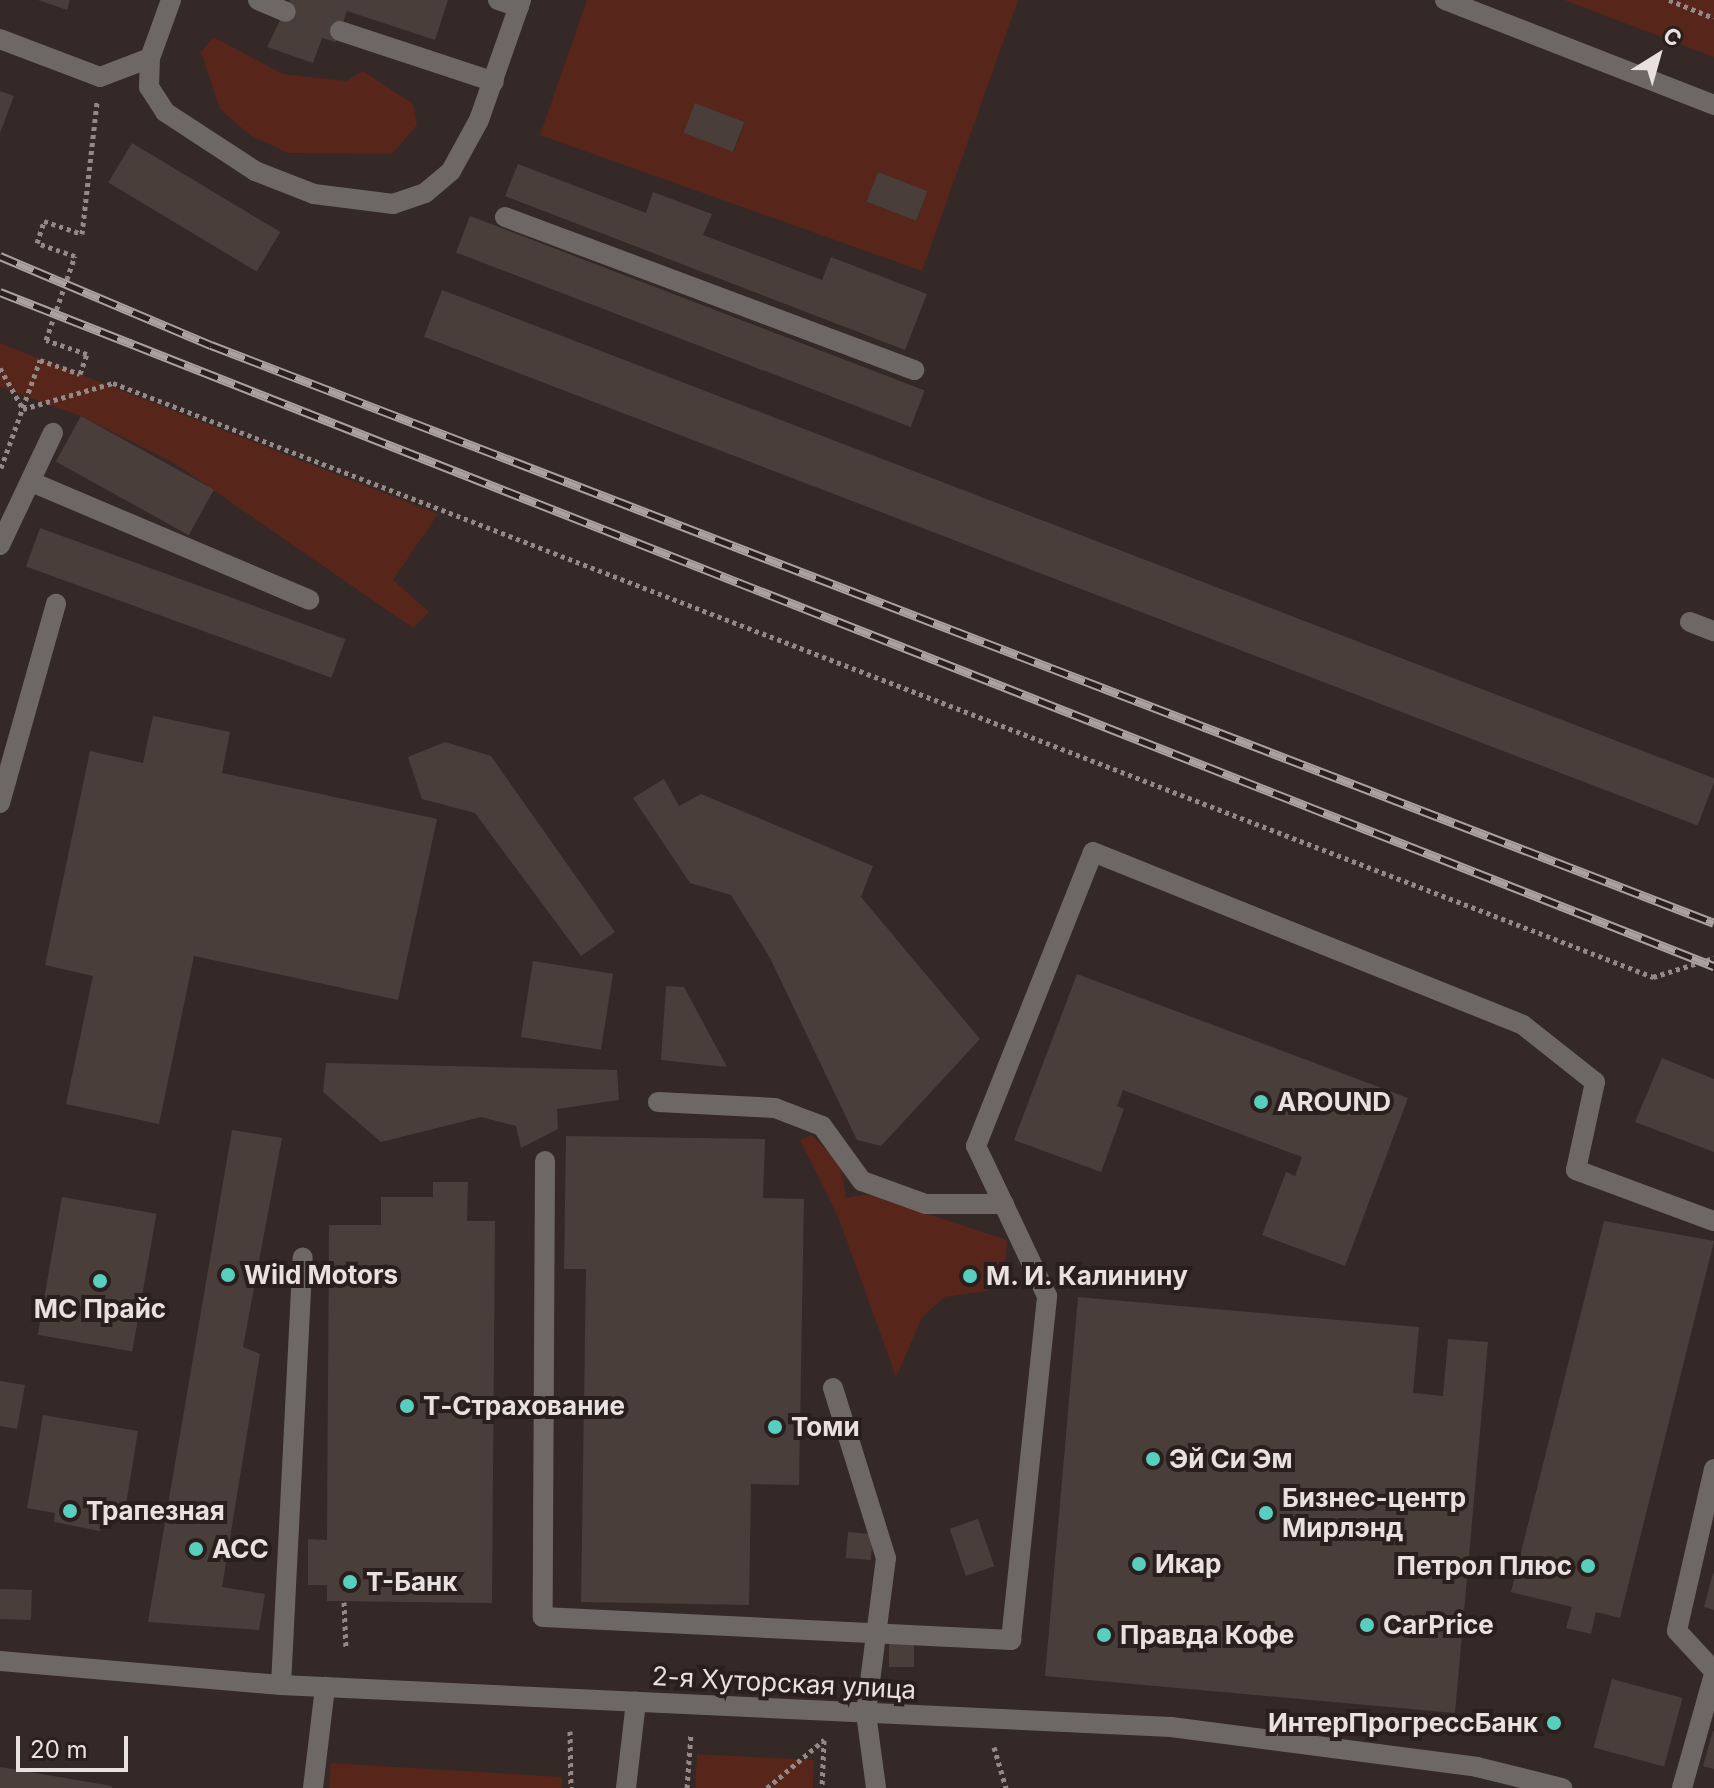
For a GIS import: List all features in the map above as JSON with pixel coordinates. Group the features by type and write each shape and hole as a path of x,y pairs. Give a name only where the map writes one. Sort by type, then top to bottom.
{"street":[{"path":"171,0 150,58 149,87 165,112 207,143 255,171 352,202 393,204 425,193 451,171 494,82 520,4 498,0"},
{"path":"258,0 286,12"},
{"path":"1445,0 1714,105"},
{"path":"340,31 494,82"},
{"path":"0,39 100,77 150,58"},
{"path":"505,217 914,370"},
{"path":"0,545 34,483 53,433"},
{"path":"34,483 309,600"},
{"path":"0,803 56,604"},
{"path":"1690,622 1714,631"},
{"path":"545,1161 543,1617 1011,1640 1047,1296 976,1146 1093,852 1523,1025 1595,1082 1576,1170 1714,1221"},
{"path":"658,1102 775,1108 822,1126 862,1181 926,1204 1004,1204"},
{"path":"281,1685 303,1258"},
{"path":"833,1388 886,1558 871,1631 866,1713 876,1788"},
{"path":"1682,1788 1714,1672 1677,1631 1714,1469"},
{"name":"2-я Хуторская улица","path":"0,1661 281,1685 1171,1727 1438,1761 1562,1788"},
{"path":"313,1788 325,1687"},
{"path":"626,1788 636,1702"}],"path":[{"path":"1669,0 1714,18"},
{"path":"0,470 40,360 80,374 87,354 46,340 75,256 37,243 44,221 82,234 100,77"},
{"path":"0,368 23,409"},
{"path":"23,409 113,383 1653,977 1714,958"},
{"path":"344,1602 346,1649"},
{"path":"570,1731 571,1788"},
{"path":"687,1788 691,1734"},
{"path":"767,1788 824,1740 822,1788"},
{"path":"993,1745 1006,1788"}],"shaded area":[{"path":"587,0 1018,0 922,271 540,135","holes":["695,103 745,122 734,151","878,172 927,191 916,221 867,202"]},
{"path":"1564,0 1714,0 1714,57"},
{"path":"213,37 283,74 346,81 363,71 413,104 417,125 392,154 288,153 250,135 220,109 201,52"},
{"path":"0,343 438,514 393,580 429,612 413,628 174,463 81,416 0,387"},
{"path":"812,1135 841,1165 846,1198 867,1194 1007,1240 1005,1267 987,1291 944,1297 922,1318 896,1377 839,1219 800,1140"},
{"path":"697,1754 814,1760 813,1788 695,1788"},
{"path":"331,1763 562,1777 562,1788 329,1788"}],"building":[{"path":"38,0 70,0 67,10"},
{"path":"290,0 448,0 435,40 347,11 336,42 322,38 313,63 267,47"},
{"path":"0,91 14,96 0,133"},
{"path":"695,103 744,122 733,152 684,133"},
{"path":"132,143 280,232 257,272 108,182"},
{"path":"518,164 646,213 653,192 712,214 703,235 822,280 831,257 927,294 905,350 505,196"},
{"path":"878,172 927,191 916,221 867,202"},
{"path":"470,216 925,391 911,427 456,252"},
{"path":"442,290 1714,778 1697,825 424,337"},
{"path":"81,416 214,490 189,535 56,461"},
{"path":"40,528 345,639 331,678 26,567"},
{"path":"153,716 230,732 222,773 437,819 398,1000 194,956 159,1124 66,1104 93,976 45,965 90,751 143,763"},
{"path":"445,742 491,756 615,932 581,956 475,813 422,799 408,757"},
{"path":"664,779 679,806 701,794 873,866 861,897 980,1039 881,1146 857,1140 770,958 731,895 690,883 633,798"},
{"path":"533,961 613,974 601,1050 521,1037"},
{"path":"1077,974 1408,1098 1345,1266 1262,1235 1286,1172 1295,1176 1302,1157 1123,1090 1117,1106 1124,1109 1101,1172 1014,1140"},
{"path":"666,986 684,987 727,1067 661,1060"},
{"path":"1662,1058 1714,1079 1714,1152 1635,1122"},
{"path":"326,1063 617,1070 619,1100 557,1109 558,1129 521,1148 516,1126 481,1117 381,1142 323,1092"},
{"path":"232,1130 282,1138 243,1347 260,1354 222,1587 265,1594 259,1630 148,1622"},
{"path":"566,1136 765,1139 763,1198 804,1199 799,1485 751,1484 749,1605 581,1602 586,1269 564,1269"},
{"path":"433,1182 468,1182 467,1221 495,1221 492,1603 327,1601 327,1585 308,1585 308,1539 327,1540 329,1225 381,1225 381,1197 433,1197"},
{"path":"62,1197 157,1214 132,1352 38,1335"},
{"path":"1604,1221 1714,1241 1620,1618 1596,1612 1591,1634 1566,1628 1572,1607 1511,1592"},
{"name":"Бизнес-центр Мирлэнд","path":"1078,1297 1419,1327 1413,1393 1443,1396 1448,1339 1488,1342 1455,1713 1045,1676"},
{"path":"0,1381 25,1385 17,1429 0,1426"},
{"path":"43,1415 138,1431 123,1523 102,1520 100,1531 54,1522 55,1513 27,1508"},
{"path":"978,1519 994,1566 966,1576 950,1529"},
{"path":"848,1532 873,1534 871,1560 846,1558"},
{"path":"1714,1573 1714,1610 1704,1607"},
{"path":"0,1589 32,1590 31,1620 0,1619"},
{"path":"889,1641 914,1641 914,1667 889,1667"},
{"path":"1612,1679 1683,1698 1664,1766 1594,1748"},
{"path":"1714,1731 1714,1769 1703,1766"},
{"path":"0,1767 112,1786 112,1788 0,1788"}],"railway":[{"path":"0,256 211,345 1714,923"},
{"path":"0,292 1714,966"}],"place":[{"name":"AROUND","path":"1261,1102"},
{"name":"Wild Motors","path":"228,1275"},
{"name":"М. И. Калинину","path":"970,1276"},
{"name":"МС Прайс","path":"100,1281"},
{"name":"Т‑Страхование","path":"407,1406"},
{"name":"Томи","path":"775,1427"},
{"name":"Эй Си Эм","path":"1153,1459"},
{"name":"Трапезная","path":"70,1511"},
{"name":"Бизнес-центр Мирлэнд","path":"1266,1513"},
{"name":"АСС","path":"196,1549"},
{"name":"Икар","path":"1139,1564"},
{"name":"Петрол Плюс","path":"1588,1566"},
{"name":"Т-Банк","path":"350,1582"},
{"name":"CarPrice","path":"1367,1625"},
{"name":"Правда Кофе","path":"1104,1635"},
{"name":"ИнтерПрогрессБанк","path":"1554,1723"}]}
